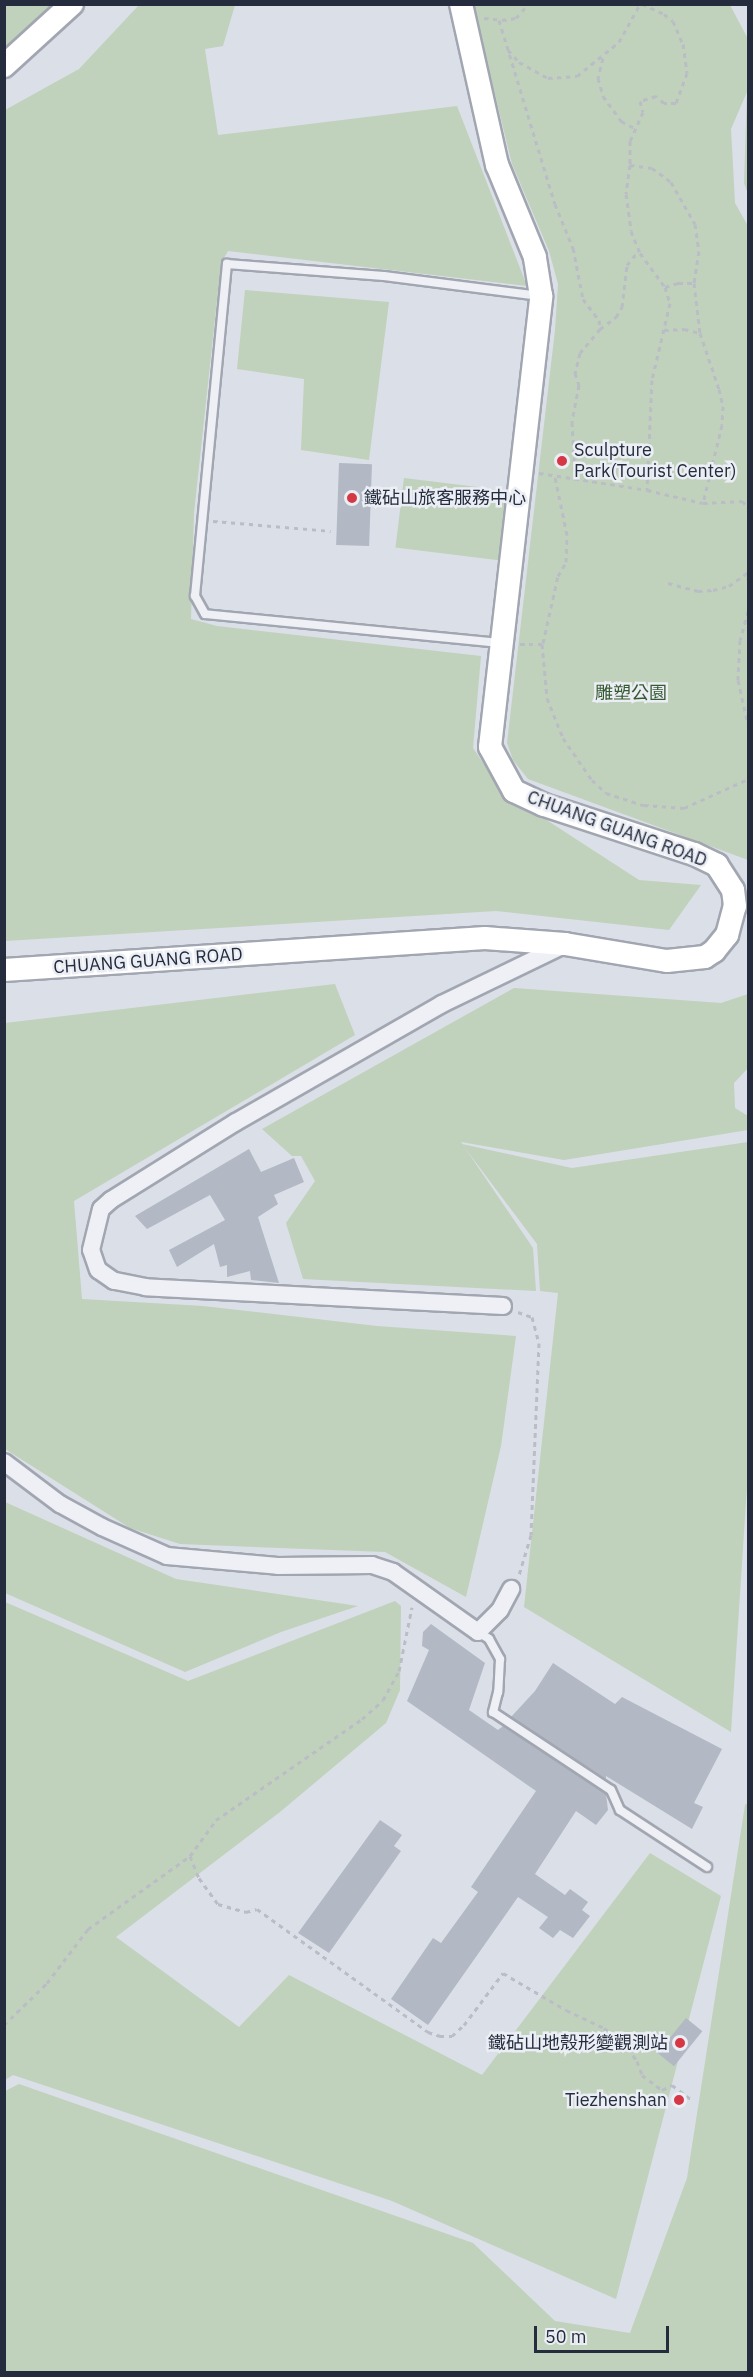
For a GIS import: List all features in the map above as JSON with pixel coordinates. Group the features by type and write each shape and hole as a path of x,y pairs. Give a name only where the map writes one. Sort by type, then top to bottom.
{"street":[{"path":"4,66 72,4"},
{"name":"CHUANG GUANG ROAD","path":"4,970 485,938 565,944 667,961 705,957 714,951 728,935 735,906 733,890 717,865 694,854 544,805 514,791 490,747 541,296 535,257 497,165 469,10"},
{"path":"503,1306 146,1287 114,1281 98,1270 91,1250 101,1209 111,1200 236,1122 442,1004 565,944"},
{"path":"4,1462 60,1504 102,1527 166,1556 278,1566 372,1565 393,1572 478,1632 500,1610 511,1589"}],"lane":[{"path":"503,643 205,614 195,596 227,264 384,276 541,296"},
{"path":"478,1632 489,1639 500,1659 498,1692 493,1712 611,1790 621,1810 707,1867"}],"path":[{"path":"469,10 486,20 499,20 516,18 528,4"},
{"path":"507,48 519,62 548,78 577,76 619,42 641,4 664,14 673,21 683,44 687,73 676,103 664,103 656,96 640,101 642,112 630,141 630,165 626,194 631,231 639,250 665,287 670,303 652,380 647,490"},
{"path":"499,20 555,204 573,248 581,291 599,320 600,329"},
{"path":"603,56 598,78 603,96 621,121 634,128"},
{"path":"630,165 652,168 671,182 695,224 698,242 694,283 700,333 723,406 722,425 703,503"},
{"path":"574,480 572,422 579,385 575,373 580,353 600,329 616,317 622,307 627,265 639,250"},
{"path":"665,287 687,281 694,283"},
{"path":"664,330 684,329 700,333"},
{"path":"522,470 647,490 703,503 742,501 748,507"},
{"path":"555,477 567,535 566,562 555,585 542,644 547,698 563,738 586,772 606,793 644,805 684,808 748,780"},
{"path":"202,520 331,531"},
{"path":"748,574 748,582"},
{"path":"668,583 698,591 713,590 729,586 748,574"},
{"path":"748,611 740,640 738,680 748,725"},
{"path":"503,643 542,644"},
{"path":"503,1306 532,1317 539,1343 531,1535 524,1565 511,1589"},
{"path":"4,2025 46,1983 88,1929 190,1856 216,1820 362,1719 383,1700 399,1671 416,1587"},
{"path":"190,1856 200,1878 218,1904 246,1912 257,1909 428,2032 440,2036 452,2036 464,2025 503,1973 566,2010 604,2028 622,2041 637,2061 642,2075 662,2090 672,2085 693,2101"}],"green space":[{"path":"5,5 62,5 5,52"},
{"path":"139,5 235,5 223,46 205,49 218,135 457,106 527,286 228,251 221,263 194,513 191,619 217,626 481,656 473,748 502,791 639,880 701,885 669,930 496,911 5,941 5,110 79,69"},
{"name":"雕塑公園","path":"473,5 730,5 748,39 748,194 744,183 747,92 731,129 735,203 748,226 748,860 528,779 513,760 507,743 555,330 558,284 549,251 512,164"},
{"path":"245,290 389,302 369,460 301,450 304,379 237,369"},
{"path":"404,478 511,491 503,561 395,547"},
{"path":"335,984 355,1035 74,1201 82,1299 203,1306 377,1326 516,1336 501,1446 466,1597 385,1552 180,1544 130,1528 5,1449 5,1023"},
{"path":"514,988 721,1003 748,994 748,1068 734,1083 735,1108 748,1116 748,1130 564,1160 461,1142 533,1248 536,1291 303,1279 286,1223 315,1181 301,1156 292,1156 262,1129"},
{"path":"748,1142 748,1471 731,1732 524,1607 558,1293 540,1291 537,1244 462,1144 572,1168"},
{"path":"5,1502 176,1579 358,1606 281,1632 185,1672 5,1593"},
{"path":"395,1601 401,1606 400,1690 386,1723 280,1812 116,1937 239,2027 289,1975 482,2075 650,1853 721,1896 616,2299 392,2201 13,2075 5,2080 5,1602 188,1681"},
{"path":"748,1803 748,2372 5,2372 5,2091 19,2084 473,2243 555,2321 630,2333 687,2178 745,1805"}],"building":[{"name":"鐵砧山旅客服務中心","path":"339,463 372,464 369,546 336,545"},
{"path":"249,1149 261,1172 294,1158 304,1182 274,1195 278,1204 258,1217 279,1283 251,1280 250,1271 227,1277 227,1265 220,1267 214,1244 177,1267 169,1250 225,1220 210,1195 147,1229 135,1216"},
{"path":"431,1624 485,1663 469,1710 498,1730 503,1726 606,1794 608,1810 596,1825 576,1811 535,1874 565,1895 570,1889 588,1902 582,1910 590,1916 573,1938 560,1930 553,1938 539,1928 548,1917 518,1897 428,2025 391,1999 433,1938 441,1943 478,1892 471,1887 536,1791 407,1701 429,1650 422,1646 423,1632"},
{"path":"553,1663 615,1704 622,1697 722,1749 694,1803 703,1807 692,1829 606,1776 606,1779 511,1717 535,1691"},
{"path":"380,1820 402,1835 394,1846 401,1851 329,1953 298,1933"},
{"name":"鐵砧山地殼形變觀測站","path":"686,2018 702,2031 674,2066 658,2053"}],"place":[{"name":"Sculpture Park(Tourist Center)","path":"562,461"},
{"name":"鐵砧山旅客服務中心","path":"352,498"},
{"name":"鐵砧山地殼形變觀測站","path":"680,2043"},
{"name":"Tiezhenshan","path":"679,2100"}]}
